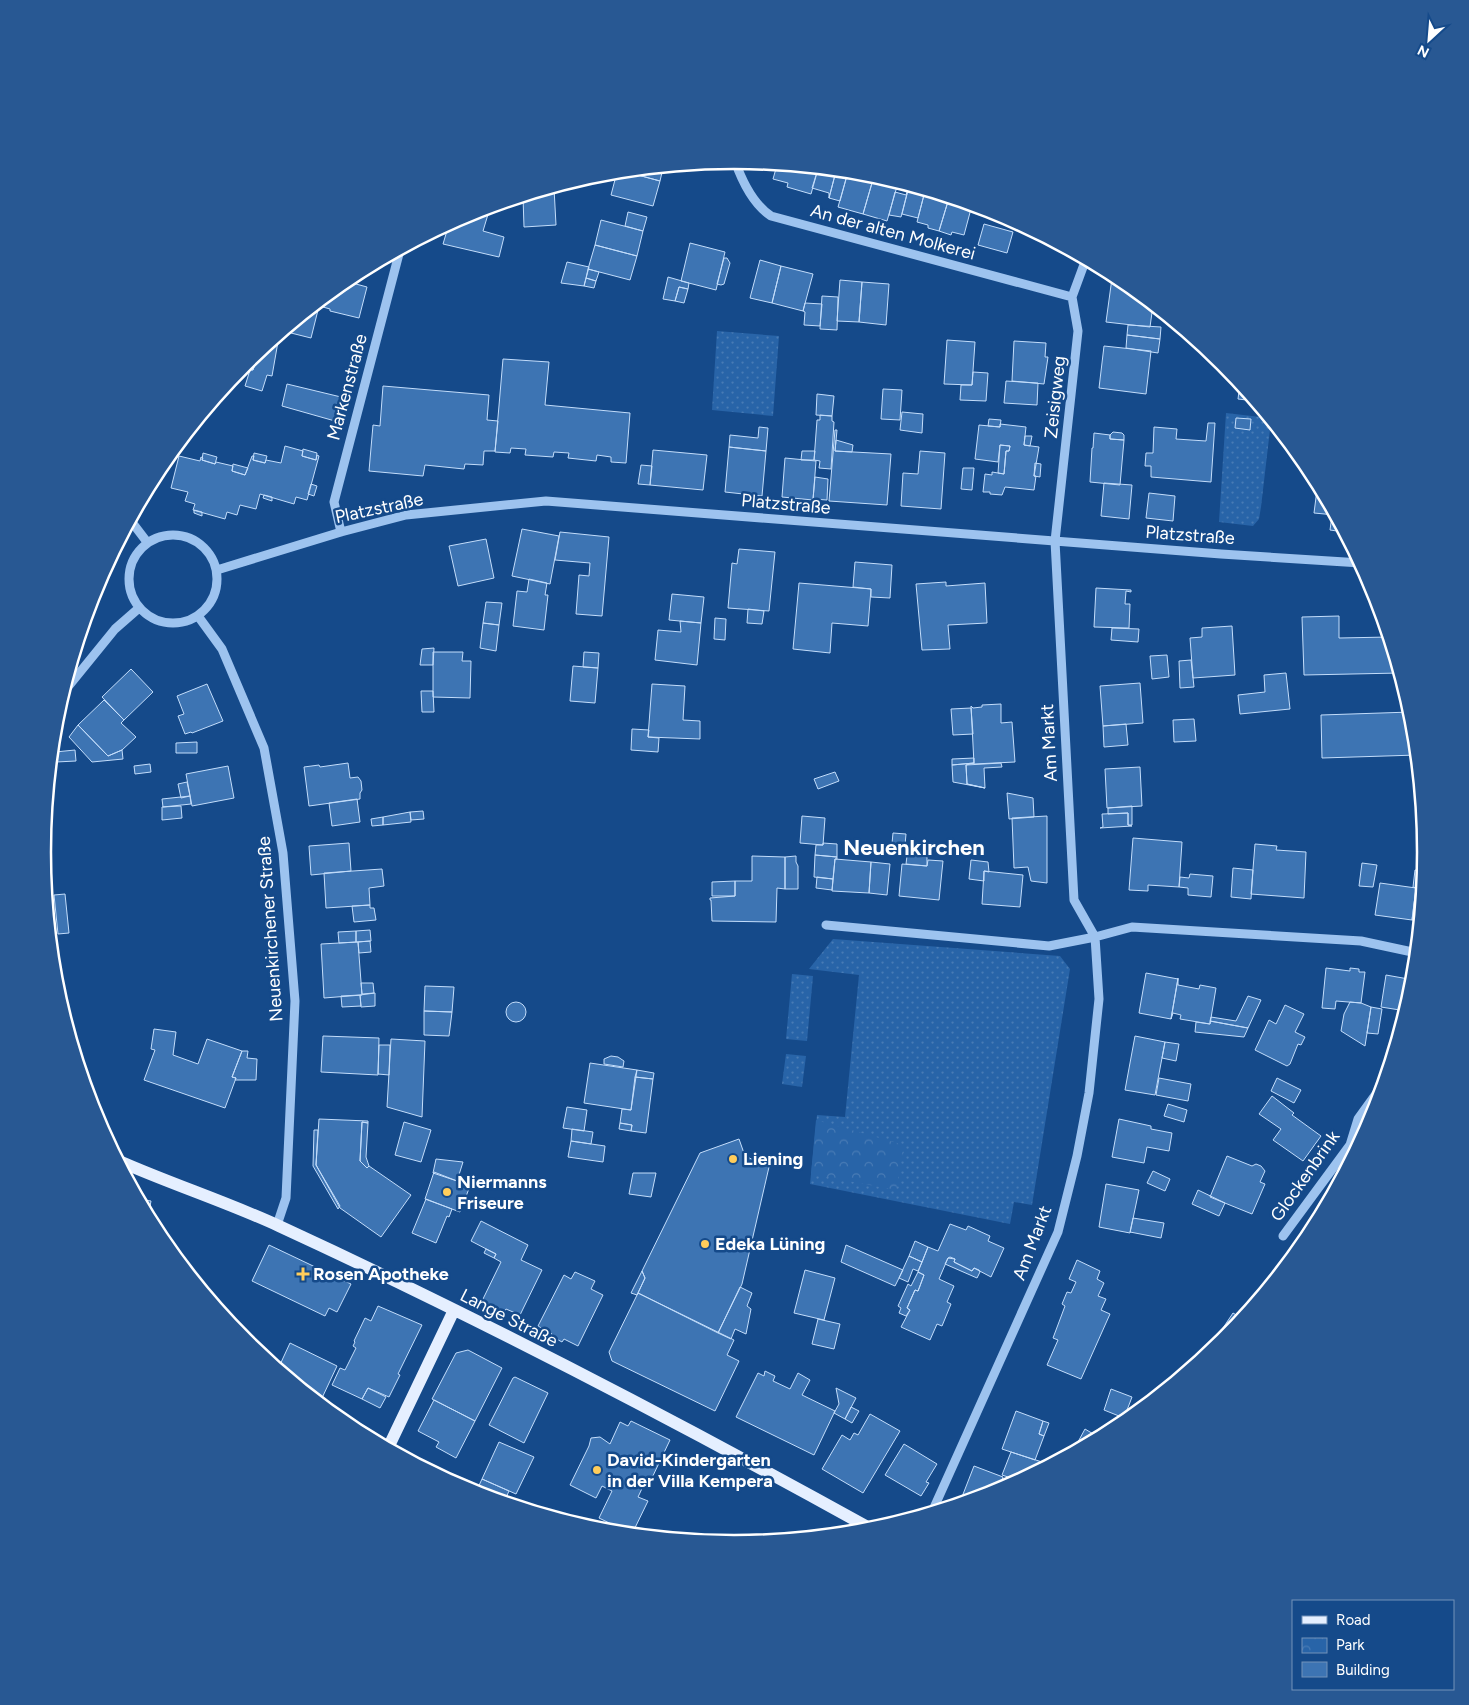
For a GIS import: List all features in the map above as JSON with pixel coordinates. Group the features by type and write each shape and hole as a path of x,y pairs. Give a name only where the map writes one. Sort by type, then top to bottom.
{"main road":[{"name":"Lange Straße","path":"127,1165 277,1225 454,1310 668,1420 861,1524"},
{"path":"391,1443 454,1310"}],"street":[{"name":"An der alten Molkerei","path":"738,169 760,209 771,216 1072,296"},
{"name":"Markenstraße","path":"341,532 334,502 398,258"},
{"path":"1072,296 1084,266"},
{"name":"Zeisigweg","path":"1055,541 1078,331 1072,296"},
{"name":"Platzstraße","path":"217,570 341,532 406,515 546,501 1353,562"},
{"path":"135,526 147,542"},
{"path":"175,534 190,537 202,545 212,556 217,570 218,583 215,596 208,607 198,616 186,622 161,622 149,616 139,608 132,595 128,581 130,566 136,553 147,542 160,536 175,534"},
{"name":"Am Markt","path":"935,1505 1058,1232 1090,1093 1099,999 1095,937 1074,900 1055,541"},
{"path":"74,678 115,629 139,608"},
{"name":"Neuenkirchener Straße","path":"198,616 222,650 264,748 284,853 295,1001 286,1198 277,1225"},
{"path":"826,925 1049,946 1132,927 1361,942 1410,952"},
{"name":"Glockenbrink","path":"1283,1236 1350,1145 1358,1119 1370,1102"}],"green space":[{"path":"717,331 779,336 773,416 712,410"},
{"path":"1226,413 1260,417 1270,429 1259,519 1253,526 1219,522"},
{"path":"833,939 1060,956 1070,969 1032,1205 1014,1202 1010,1224 810,1184 817,1115 845,1117 859,975 809,969"},
{"path":"792,974 813,976 807,1041 786,1039"},
{"path":"786,1054 806,1056 802,1087 782,1084"},
{"path":"816,1120 904,1145 896,1190 811,1174"}],"building":[{"path":"775,171 817,174 811,194 787,187 788,183 773,179"},
{"path":"662,174 660,181 640,176"},
{"path":"816,174 835,177 829,198 829,193 812,188"},
{"path":"640,176 660,181 653,206 611,195 615,180"},
{"path":"835,177 846,179 840,201 829,198"},
{"path":"846,179 872,183 863,214 838,207"},
{"path":"872,183 896,189 887,221 863,214"},
{"path":"895,192 906,195 907,192 901,217 889,215"},
{"path":"907,192 924,197 918,218 902,214"},
{"path":"554,194 556,225 524,227 523,204"},
{"path":"924,197 947,204 939,231 917,222"},
{"path":"947,204 970,212 964,235 952,232 951,235 939,231"},
{"path":"628,212 647,217 643,231 625,226"},
{"path":"488,216 483,231 504,237 499,257 443,244 446,233"},
{"path":"601,220 643,231 637,256 595,245"},
{"path":"984,224 1013,232 1007,253 978,245"},
{"path":"690,243 725,252 716,290 681,281"},
{"path":"595,245 637,256 630,280 588,269"},
{"path":"724,258 727,258 730,263 724,284 721,285 717,284"},
{"path":"760,260 781,266 772,303 750,298"},
{"path":"567,262 589,267 584,286 561,283"},
{"path":"781,266 813,274 803,311 772,303"},
{"path":"588,269 599,272 596,281 586,278"},
{"path":"668,277 689,283 688,289 679,287 675,301 663,299"},
{"path":"586,278 596,281 594,288 584,286"},
{"path":"840,280 862,282 859,322 837,321"},
{"path":"862,282 889,284 886,325 859,322"},
{"path":"1111,282 1152,312 1150,327 1106,322"},
{"path":"355,284 367,287 359,318 330,311 330,309 323,307"},
{"path":"679,287 688,289 684,303 675,301"},
{"path":"822,296 838,297 837,330 820,329"},
{"path":"805,303 822,304 820,326 804,325 805,312 803,311"},
{"path":"318,311 311,338 291,333"},
{"path":"1128,325 1161,327 1160,339 1127,335"},
{"path":"1127,335 1160,339 1158,353 1126,348"},
{"path":"947,340 975,342 972,385 944,384"},
{"path":"1014,341 1046,343 1045,357 1048,357 1044,384 1012,381"},
{"path":"277,345 272,376 267,375 262,391 245,386 250,370 253,370 254,366"},
{"path":"1104,346 1151,351 1146,394 1099,388"},
{"path":"503,359 549,362 545,405 630,413 626,463 611,462 611,457 597,455 596,461 568,458 569,453 554,452 553,457 525,455 526,449 511,448 510,453 495,452"},
{"path":"973,372 988,373 986,401 960,400 961,385 972,385"},
{"path":"1006,381 1038,383 1037,405 1004,403"},
{"path":"287,384 341,397 335,421 282,406"},
{"path":"383,386 489,395 487,420 498,421 495,451 484,451 483,465 465,464 464,469 425,465 423,476 369,471 373,425 380,426"},
{"path":"883,389 902,390 900,420 881,419"},
{"path":"1239,392 1246,400 1238,399"},
{"path":"817,394 834,396 832,416 816,415"},
{"path":"902,412 923,414 922,433 900,430"},
{"path":"820,415 832,416 832,421 834,422 831,469 819,468 820,461 814,460 817,420 820,420"},
{"path":"1236,418 1251,419 1250,430 1235,428"},
{"path":"989,419 1001,420 1000,427 988,426"},
{"path":"1208,423 1215,423 1211,482 1151,477 1151,466 1145,466 1146,453 1153,453 1154,427 1177,429 1176,439 1206,441"},
{"path":"1000,424 1026,427 1024,445 1039,447 1034,476 1036,476 1034,490 1005,487 1002,495 983,492 985,474 992,475 992,472 1004,474 1006,451 1009,451 1010,446 1000,445 998,462 975,459 979,425 1000,427"},
{"path":"759,427 768,428 766,451 729,447 730,435 758,438"},
{"path":"835,430 837,430 835,451 891,454 887,505 829,501"},
{"path":"1113,432 1122,433 1124,440 1110,439 1110,435"},
{"path":"1094,433 1110,435 1110,439 1124,440 1120,485 1090,482"},
{"path":"1025,436 1032,436 1030,446 1024,445"},
{"path":"836,440 853,445 852,452 835,451"},
{"path":"1000,445 1010,446 1009,451 1006,451 1004,474 998,473"},
{"path":"285,446 303,451 302,456 316,460 317,455 319,456 307,500 296,497 294,504 260,494 256,509 240,505 237,515 227,512 225,519 193,510 195,504 185,501 188,492 171,488 179,456 200,461 201,457 203,458 202,460 215,464 216,462 233,466 232,471 245,475 252,456 254,456 253,460 265,463 266,460 281,463"},
{"path":"729,447 766,451 762,496 725,492"},
{"path":"303,449 317,453 316,460 302,456"},
{"path":"653,450 707,455 703,490 650,485"},
{"path":"802,451 815,451 814,460 801,460"},
{"path":"920,451 945,453 941,509 901,506 903,473 918,474"},
{"path":"203,453 217,457 215,464 202,460"},
{"path":"254,453 267,456 265,463 253,460"},
{"path":"785,458 816,461 813,500 782,497"},
{"path":"1035,463 1041,464 1040,477 1034,476"},
{"path":"233,464 248,468 245,475 232,471"},
{"path":"641,465 652,466 650,485 638,484"},
{"path":"963,468 974,468 972,490 961,489"},
{"path":"815,477 828,479 827,500 813,499"},
{"path":"1104,483 1132,485 1129,519 1101,516"},
{"path":"311,484 317,486 314,496 308,494"},
{"path":"1149,493 1175,496 1173,521 1146,518"},
{"path":"264,495 272,497 272,501 263,498"},
{"path":"1316,495 1328,514 1314,513"},
{"path":"194,510 202,512 202,516 194,513"},
{"path":"1331,521 1337,531 1330,530"},
{"path":"522,529 559,536 550,584 512,576"},
{"path":"560,532 609,537 602,616 576,614 579,575 589,576 590,563 555,560"},
{"path":"486,539 494,578 458,586 449,546"},
{"path":"739,549 775,552 769,611 728,608 732,563 737,564"},
{"path":"855,562 892,565 890,598 871,597 871,589 853,587"},
{"path":"529,579 547,583 545,595 548,595 544,630 513,626 517,591 527,592"},
{"path":"946,582 946,586 985,583 987,623 948,625 950,649 922,650 916,584"},
{"path":"799,583 871,589 868,626 832,623 830,653 793,649"},
{"path":"1096,588 1131,590 1131,592 1126,591 1125,604 1130,604 1129,628 1094,627"},
{"path":"672,594 704,597 701,623 669,620"},
{"path":"486,602 502,603 499,625 483,623"},
{"path":"748,609 764,611 762,624 747,623"},
{"path":"1339,616 1339,638 1382,637 1393,673 1304,675 1302,617"},
{"path":"715,618 726,619 725,640 714,639"},
{"path":"680,621 701,623 697,665 655,660 658,630 681,632"},
{"path":"483,623 499,625 496,651 480,648"},
{"path":"1232,626 1235,675 1193,678 1190,638 1202,637 1202,628"},
{"path":"1112,628 1139,629 1138,642 1111,640"},
{"path":"434,648 433,665 420,665 422,649"},
{"path":"433,652 463,652 462,661 471,661 470,698 433,697"},
{"path":"584,652 599,653 598,668 583,667"},
{"path":"1167,655 1169,677 1152,679 1150,656"},
{"path":"1191,660 1194,687 1180,688 1179,661"},
{"path":"573,666 598,668 595,703 570,701"},
{"path":"131,669 153,692 124,720 102,697"},
{"path":"1286,673 1290,709 1240,714 1238,695 1265,692 1264,675"},
{"path":"1140,683 1143,723 1103,726 1100,686"},
{"path":"207,684 223,721 185,734 178,716 184,714 177,696"},
{"path":"652,684 685,686 683,720 700,721 700,739 648,737"},
{"path":"421,691 433,691 434,712 422,712"},
{"path":"104,700 124,720 121,723 136,737 122,750 108,756 78,725"},
{"path":"1001,704 1001,723 1012,722 1015,762 974,764 971,706 973,708 982,707 982,705"},
{"path":"971,708 973,734 953,735 951,709"},
{"path":"1403,712 1411,755 1322,758 1321,715"},
{"path":"1194,719 1196,741 1174,742 1173,720"},
{"path":"1126,724 1128,745 1104,747 1103,726"},
{"path":"78,725 108,756 122,750 123,759 92,762 69,737"},
{"path":"632,729 649,730 648,737 659,738 658,752 631,750"},
{"path":"197,742 197,753 176,753 176,743"},
{"path":"75,750 76,761 57,762 59,752"},
{"path":"974,758 974,763 952,765 952,759"},
{"path":"348,763 350,778 358,777 361,781 360,799 309,806 304,767"},
{"path":"974,763 966,765 967,784 985,788 953,782 952,765"},
{"path":"1001,763 1002,767 984,768 985,788 967,784 966,765"},
{"path":"150,764 151,772 135,774 134,766"},
{"path":"228,766 234,798 192,806 186,774"},
{"path":"1140,767 1142,806 1107,808 1105,769"},
{"path":"835,772 839,781 818,789 814,779"},
{"path":"187,782 190,796 181,798 178,784"},
{"path":"1007,793 1033,798 1034,817 1009,819"},
{"path":"190,796 191,804 163,807 162,799"},
{"path":"357,799 360,822 332,826 329,803"},
{"path":"181,806 182,818 162,820 162,807"},
{"path":"1132,806 1132,825 1128,825 1128,813 1108,814 1108,808"},
{"path":"423,811 424,819 411,820 410,812"},
{"path":"410,812 411,822 383,825 383,817"},
{"path":"1128,813 1128,825 1132,826 1100,828 1103,827 1102,814"},
{"path":"802,816 825,818 823,845 800,843"},
{"path":"1047,816 1047,883 1031,881 1028,867 1014,868 1012,818"},
{"path":"383,817 383,825 372,826 371,819"},
{"path":"893,833 906,834 904,856 891,854"},
{"path":"1133,838 1182,842 1179,887 1148,885 1148,891 1129,890"},
{"path":"349,843 351,871 311,875 309,846"},
{"path":"823,843 837,844 837,857 815,855 816,845 823,845"},
{"path":"1255,844 1277,846 1276,850 1306,852 1304,898 1251,894"},
{"path":"815,855 837,857 835,859 833,879 814,877"},
{"path":"752,856 785,857 785,889 777,888 776,922 712,921 710,898 735,896 735,881 752,881"},
{"path":"796,856 798,889 785,889 785,857"},
{"path":"907,856 927,857 927,866 906,864"},
{"path":"835,859 871,862 869,893 832,891"},
{"path":"928,860 943,861 939,900 899,896 902,864 927,866"},
{"path":"971,860 988,862 989,872 984,871 984,881 969,879"},
{"path":"871,862 890,864 887,895 869,893"},
{"path":"1362,863 1377,865 1373,887 1359,886"},
{"path":"1233,868 1253,870 1251,899 1231,897"},
{"path":"382,869 384,886 369,888 370,905 326,908 324,873"},
{"path":"1415,870 1417,870 1414,920 1412,920 1416,888 1413,887"},
{"path":"984,871 1023,875 1020,907 982,904"},
{"path":"1190,874 1213,876 1211,897 1188,895 1188,888 1179,887 1180,877 1189,878"},
{"path":"817,877 833,879 832,890 816,888"},
{"path":"735,881 735,896 712,896 712,882"},
{"path":"1380,883 1416,888 1412,920 1375,915"},
{"path":"65,894 69,933 58,934 54,895"},
{"path":"370,905 370,908 374,908 376,920 354,922 352,906"},
{"path":"370,930 371,941 356,942 356,931"},
{"path":"356,931 356,942 339,943 338,932"},
{"path":"370,941 371,952 359,953 358,942"},
{"path":"358,942 362,995 324,998 321,944"},
{"path":"1326,968 1350,971 1350,968 1359,969 1359,972 1365,972 1361,1003 1336,1001 1335,1009 1322,1008"},
{"path":"1146,973 1178,979 1171,1019 1139,1013"},
{"path":"1386,975 1406,979 1399,1010 1381,1007"},
{"path":"1178,978 1178,985 1199,989 1200,985 1216,988 1210,1024 1180,1019 1181,1015 1173,1013 1171,1019"},
{"path":"361,983 373,983 374,993 362,994"},
{"path":"425,986 454,987 452,1012 424,1011"},
{"path":"375,993 375,1006 361,1007 360,995"},
{"path":"360,995 361,1006 342,1007 341,996"},
{"path":"1248,996 1261,1000 1248,1028 1210,1021 1211,1017 1236,1021"},
{"path":"516,1002 523,1005 526,1012 523,1019 516,1022 509,1019 506,1012 509,1005"},
{"path":"1350,1002 1361,1003 1371,1007 1365,1046 1341,1031 1344,1014"},
{"path":"1285,1005 1304,1014 1295,1032 1305,1037 1301,1045 1298,1044 1290,1064 1287,1066 1255,1050 1269,1020 1276,1024"},
{"path":"1371,1007 1382,1009 1378,1034 1367,1033"},
{"path":"424,1011 452,1012 449,1036 424,1035"},
{"path":"1210,1021 1248,1028 1244,1037 1195,1032 1196,1022 1210,1024"},
{"path":"154,1029 176,1032 173,1055 198,1064 207,1039 242,1051 232,1077 236,1078 225,1108 144,1080 155,1050 151,1049"},
{"path":"323,1036 379,1038 378,1075 321,1072"},
{"path":"1135,1036 1165,1042 1155,1095 1125,1090"},
{"path":"391,1039 425,1041 422,1117 387,1107"},
{"path":"1165,1042 1179,1044 1176,1061 1162,1058"},
{"path":"379,1045 390,1045 389,1075 378,1074"},
{"path":"242,1051 248,1051 247,1058 257,1059 256,1080 235,1080 236,1078 232,1077"},
{"path":"611,1056 618,1057 624,1061 623,1067 604,1064 604,1059"},
{"path":"590,1063 637,1070 631,1110 584,1103"},
{"path":"637,1070 654,1073 653,1079 635,1077"},
{"path":"635,1077 653,1079 646,1133 631,1131 632,1125 620,1123 622,1109 631,1110"},
{"path":"1159,1078 1191,1084 1188,1101 1156,1095"},
{"path":"1277,1078 1301,1090 1294,1103 1271,1091"},
{"path":"1272,1096 1294,1113 1292,1115 1321,1136 1303,1161 1273,1140 1281,1129 1259,1114"},
{"path":"1168,1104 1187,1110 1184,1122 1164,1116"},
{"path":"567,1107 587,1110 584,1131 563,1128"},
{"path":"319,1119 368,1121 368,1123 362,1122 360,1161 367,1168 369,1166 411,1195 381,1237 340,1208 316,1165"},
{"path":"1119,1119 1172,1133 1169,1151 1147,1147 1144,1163 1112,1157"},
{"path":"362,1122 368,1123 366,1157 369,1166 367,1168 360,1161"},
{"path":"404,1122 431,1130 421,1162 395,1155"},
{"path":"620,1123 632,1125 631,1131 619,1129"},
{"path":"572,1129 593,1132 591,1144 571,1141"},
{"path":"314,1130 318,1130 316,1165 340,1206 338,1209 313,1166"},
{"path":"739,1139 745,1156 769,1167 742,1284 718,1333 638,1293 645,1278 642,1271 700,1153"},
{"path":"571,1141 605,1146 603,1162 568,1157"},
{"path":"1227,1156 1252,1166 1256,1164 1265,1171 1260,1182 1265,1184 1252,1214 1210,1197"},
{"path":"436,1159 463,1162 457,1181 433,1173"},
{"path":"1153,1171 1170,1179 1165,1191 1147,1183"},
{"name":"Niermanns Friseure","path":"434,1172 470,1186 460,1212 425,1199"},
{"path":"633,1173 656,1173 651,1197 629,1194"},
{"path":"1106,1184 1139,1190 1130,1233 1099,1227"},
{"path":"1198,1190 1225,1203 1219,1216 1192,1204"},
{"path":"426,1199 452,1209 449,1217 447,1216 436,1243 412,1233"},
{"path":"1133,1218 1164,1223 1161,1238 1130,1232"},
{"path":"481,1221 528,1245 521,1260 542,1270 520,1315 506,1309 504,1312 482,1301 501,1262 494,1258 496,1254 471,1241"},
{"path":"950,1224 966,1230 968,1226 990,1236 988,1241 1004,1248 991,1277 974,1268 972,1271 954,1262 955,1259 948,1258 939,1279 954,1286 947,1302 951,1304 942,1326 937,1324 930,1340 901,1327 910,1310 907,1308 915,1290 918,1291 924,1275 918,1272 928,1247 938,1251"},
{"path":"915,1241 928,1247 922,1262 909,1256"},
{"path":"269,1245 351,1284 337,1312 329,1308 325,1316 252,1281"},
{"path":"846,1245 903,1270 895,1286 841,1262"},
{"path":"486,1249 496,1254 494,1258 484,1253"},
{"path":"909,1256 922,1262 918,1271 913,1269 908,1282 899,1278"},
{"path":"950,1257 955,1259 954,1262 972,1271 974,1268 979,1270 977,1278 945,1264"},
{"path":"1077,1260 1100,1271 1097,1279 1104,1283 1098,1296 1106,1299 1101,1310 1110,1314 1081,1379 1047,1365 1058,1340 1053,1338 1065,1306 1062,1304 1067,1292 1071,1293 1076,1282 1069,1279"},
{"path":"805,1270 835,1278 824,1320 794,1313"},
{"path":"642,1271 645,1278 637,1295 631,1293"},
{"path":"575,1272 595,1281 591,1289 603,1295 578,1346 564,1339 562,1342 538,1326 564,1275 571,1279"},
{"path":"918,1272 924,1275 918,1291 915,1290 907,1308 910,1310 906,1316 899,1313 901,1308 898,1306 908,1284 911,1286"},
{"path":"740,1287 752,1293 747,1306 751,1309 746,1334 735,1329 731,1339 718,1333"},
{"path":"638,1293 734,1340 727,1355 739,1361 715,1411 612,1361 609,1352"},
{"path":"378,1306 422,1325 389,1397 368,1388 362,1399 332,1385 340,1368 345,1370 356,1348 353,1346 354,1341 365,1318 371,1321"},
{"path":"1233,1313 1237,1315 1222,1332"},
{"path":"818,1319 840,1324 834,1349 812,1344"},
{"path":"290,1343 337,1366 322,1397 281,1363"},
{"path":"468,1350 502,1368 475,1421 432,1399 456,1353"},
{"path":"765,1371 775,1376 773,1381 790,1389 798,1373 810,1380 802,1395 835,1411 814,1455 736,1417 758,1373 764,1376"},
{"path":"515,1377 548,1393 524,1443 489,1425"},
{"path":"368,1388 386,1397 380,1408 362,1399"},
{"path":"836,1388 856,1398 845,1419 834,1413 839,1404"},
{"path":"1111,1389 1132,1397 1126,1412 1120,1416 1104,1410"},
{"path":"434,1400 475,1421 456,1458 436,1447 439,1442 418,1431"},
{"path":"851,1407 859,1411 852,1423 845,1419"},
{"path":"1016,1411 1043,1421 1039,1434 1044,1436 1035,1460 1002,1449"},
{"path":"870,1414 900,1431 863,1493 822,1469 842,1435 850,1440 854,1433 858,1435"},
{"path":"631,1421 670,1440 650,1482 646,1480 638,1497 648,1501 635,1528 613,1525 599,1518 612,1491 602,1486 596,1498 570,1485 591,1438 600,1437 610,1444 620,1422 628,1426"},
{"path":"1043,1421 1049,1423 1044,1436 1039,1434"},
{"path":"1085,1429 1093,1434 1077,1443"},
{"path":"499,1442 534,1457 516,1494 482,1479"},
{"path":"904,1444 937,1464 926,1482 929,1483 921,1496 885,1475"},
{"path":"1011,1452 1042,1462 1010,1478 1002,1475"},
{"path":"974,1466 1003,1477 1002,1481 962,1496"},
{"path":"482,1479 509,1491 507,1496 479,1486"}],"place":[{"name":"Liening","path":"733,1159"},
{"name":"Niermanns Friseure","path":"447,1192"},
{"name":"Edeka Lüning","path":"705,1244"},
{"name":"Rosen Apotheke","path":"303,1274"},
{"name":"David-Kindergarten in der Villa Kempera","path":"597,1470"}],"district":[{"name":"Neuenkirchen","path":"914,847"}]}
